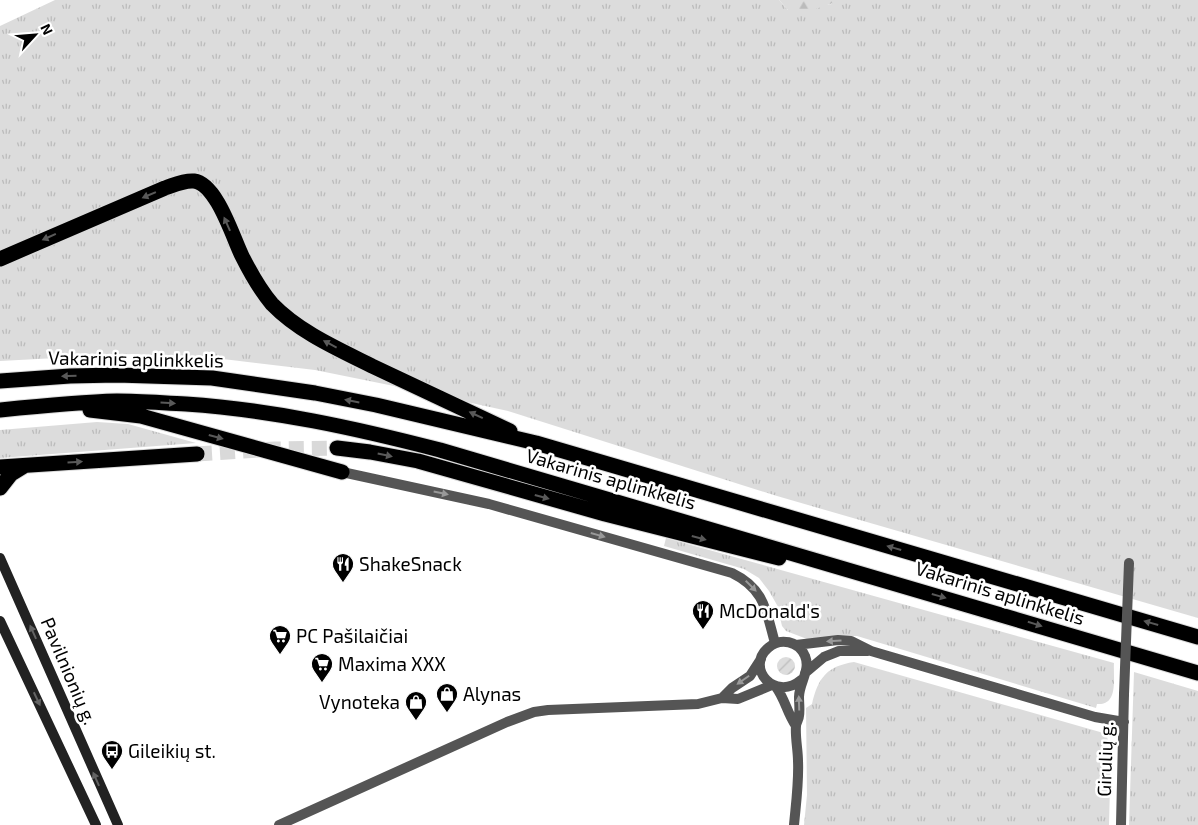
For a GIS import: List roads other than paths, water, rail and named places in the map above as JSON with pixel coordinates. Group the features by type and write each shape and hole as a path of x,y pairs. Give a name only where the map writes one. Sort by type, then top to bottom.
{"highway":[{"path":"0,259 164,188 182,182 196,181 209,190 218,204 241,255 257,283 272,303 288,318 310,334 346,353 536,443"},
{"name":"Vakarinis aplinkkelis","path":"0,381 117,375 212,378 315,393 376,405 536,443 1198,636"},
{"name":"Vakarinis aplinkkelis","path":"0,410 56,405 218,407 283,415 363,430 440,450 1198,673"},
{"path":"118,407 165,423 342,472"},
{"path":"337,448 418,461 605,514 760,554 801,563 842,567"},
{"path":"0,467 197,454"},
{"path":"0,488 11,474 26,465"}],"street":[{"path":"342,472 488,504 732,573 752,586 760,596 766,608 774,643"},
{"name":"Pavilnionių g.","path":"0,558 118,825"},
{"name":"Girulių g.","path":"1120,825 1129,563"},
{"name":"Pavilnionių g.","path":"0,620 96,825"},
{"path":"796,645 838,640 851,641 871,651 1095,716 1124,722"},
{"path":"722,698 732,688 750,676 768,647 774,643 789,642 802,650 806,657 807,665 799,696 800,714 796,726 798,781 794,825"},
{"path":"279,825 507,722 534,712 698,704 722,698 738,699 774,686 788,688 795,685 824,657 839,651 871,651"},
{"path":"761,659 762,674 783,697 790,717 796,726"}],"tunnel":[{"path":"197,454 275,449 337,448"}],"place":[{"name":"ShakeSnack","path":"343,583"},
{"name":"McDonald's","path":"703,630"},
{"name":"PC Pašilaičiai","path":"280,655"},
{"name":"Maxima XXX","path":"322,683"},
{"name":"Alynas","path":"447,713"},
{"name":"Vynoteka","path":"416,721"},
{"name":"Gileikių st.","path":"112,770"}]}
